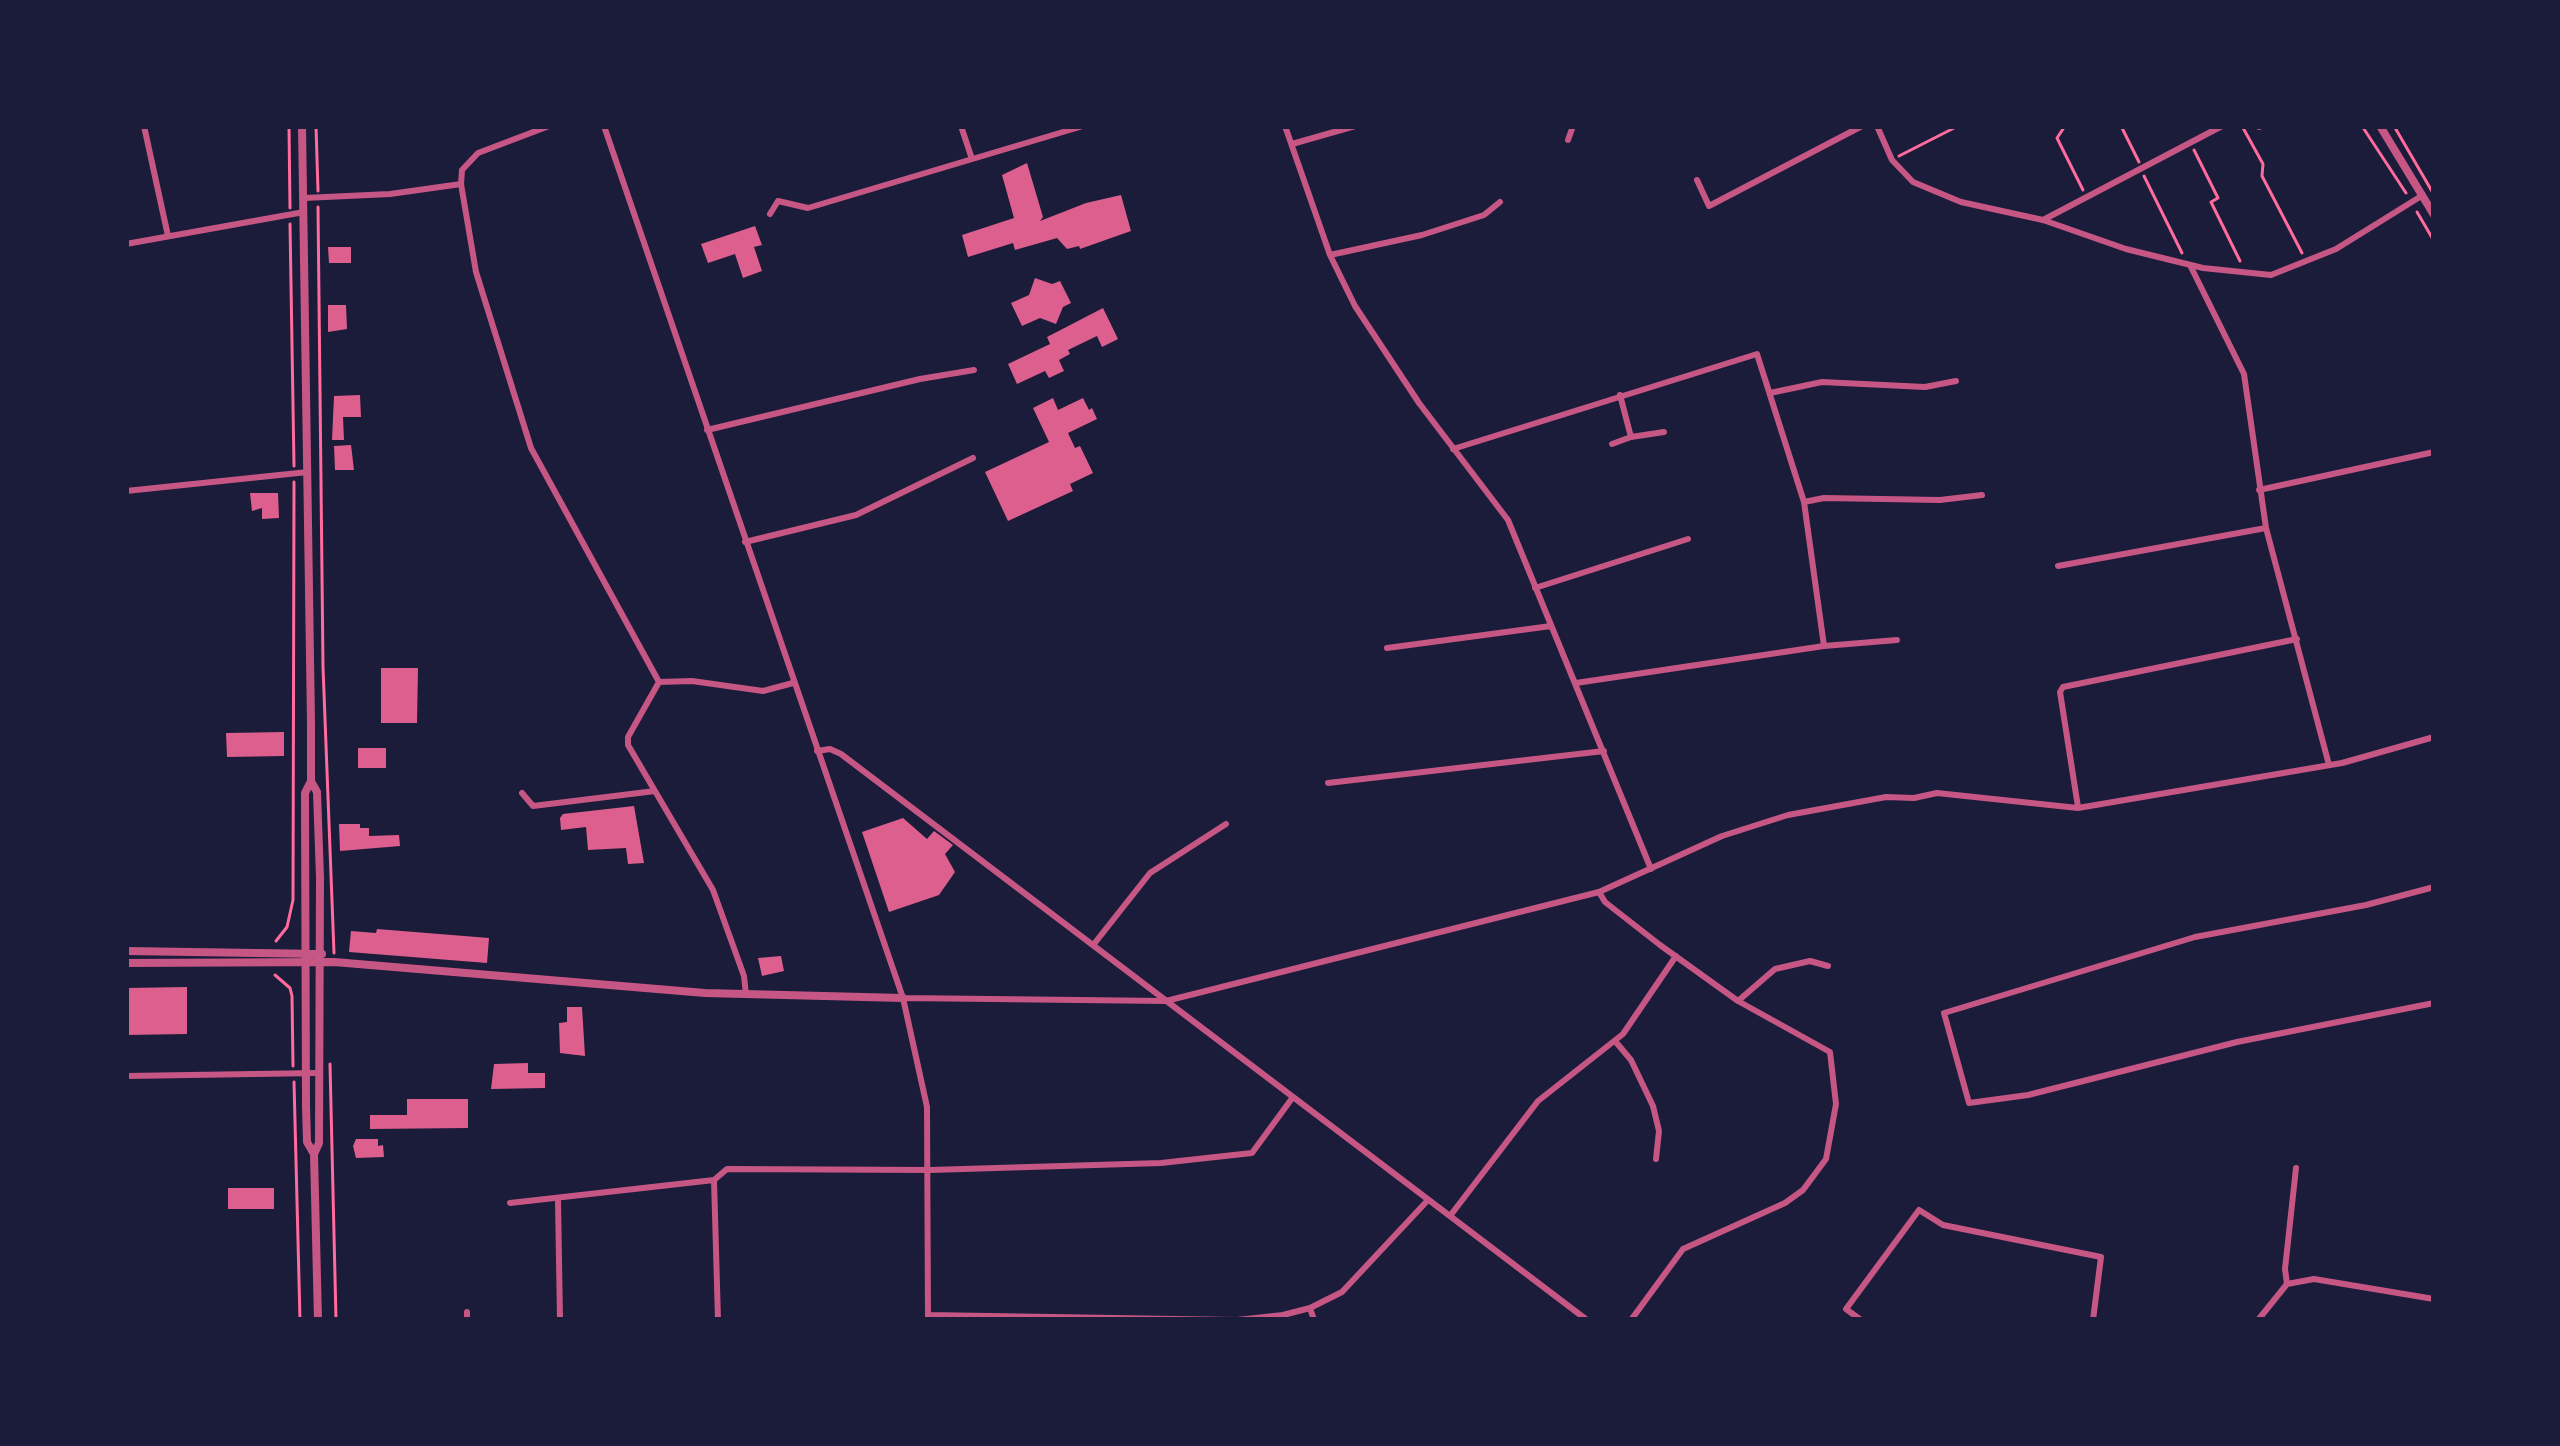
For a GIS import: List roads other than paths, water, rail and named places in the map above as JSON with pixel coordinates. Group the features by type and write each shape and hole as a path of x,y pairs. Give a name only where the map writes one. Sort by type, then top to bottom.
{"street":[{"path":"144,126 168,236"},
{"path":"302,126 311,782 305,793 305,1072 307,1142 314,1154"},
{"path":"549,126 478,153 462,170 482,292 531,448 659,682"},
{"path":"604,126 903,998 925,1084 930,1170 928,1317 1237,1320 1310,1308 1356,1280 1429,1200"},
{"path":"962,126 972,159"},
{"path":"770,214 778,201 808,208 1082,126"},
{"path":"1285,126 1330,255 1369,328 1508,520 1651,869"},
{"path":"1292,144 1355,126"},
{"path":"1568,140 1573,126"},
{"path":"1697,180 1709,206 1862,126"},
{"path":"1877,126 1892,160 1912,182 1961,202 2043,220 2126,249 2188,264 2271,274 2336,249 2428,195"},
{"path":"2043,220 2222,126"},
{"path":"2380,126 2428,195 2434,215"},
{"path":"304,198 390,194 461,184"},
{"path":"1330,255 1422,235 1484,215 1500,202"},
{"path":"126,244 304,212"},
{"path":"2188,264 2244,374 2266,528 2329,765"},
{"path":"1454,449 1757,354 1804,502 1824,646"},
{"path":"706,430 974,370"},
{"path":"1770,393 1822,382 1925,387 1956,381"},
{"path":"1620,395 1631,437"},
{"path":"1612,444 1664,432"},
{"path":"2259,490 2434,452"},
{"path":"745,542 856,515 973,458"},
{"path":"126,490 308,472"},
{"path":"1804,502 1982,495"},
{"path":"2058,566 2266,528"},
{"path":"1535,588 1688,539"},
{"path":"1387,648 1551,626"},
{"path":"2078,808 2063,687 2297,639"},
{"path":"1576,682 1824,646 1898,640"},
{"path":"659,682 692,681 763,691 794,683"},
{"path":"659,682 628,737 632,755 713,890 744,976 746,995"},
{"path":"126,963 334,962 746,995 1166,1001 1599,892 1723,836 1788,815 1937,793 2078,808 2329,765 2434,736"},
{"path":"817,751 841,754 1588,1320"},
{"path":"1328,783 1604,752"},
{"path":"311,782 317,792 319,1143 314,1154 318,1320"},
{"path":"522,794 533,806 655,791"},
{"path":"1094,944 1150,873 1226,824"},
{"path":"2434,887 2366,905 2195,937 1944,1013 1969,1103 2028,1095 2237,1042 2434,1003"},
{"path":"1599,892 1605,902 1738,1001 1830,1052 1836,1104 1826,1159 1803,1190 1683,1249 1631,1320"},
{"path":"126,951 319,952 334,962"},
{"path":"1450,1216 1538,1101 1615,1041 1676,956"},
{"path":"1738,1001 1775,969 1810,961 1828,966"},
{"path":"1615,1041 1631,1060 1653,1106 1659,1131 1656,1159"},
{"path":"126,1076 318,1072"},
{"path":"510,1203 714,1180 727,1169 930,1170 1161,1162 1252,1153 1293,1097"},
{"path":"2287,1284 2296,1168"},
{"path":"714,1180 718,1320"},
{"path":"558,1200 560,1320"},
{"path":"1861,1320 1846,1309 1919,1210 1942,1225 2101,1257 2093,1320"},
{"path":"2258,1320 2287,1284 2314,1279 2434,1299"},
{"path":"1310,1308 1314,1320"}]}
